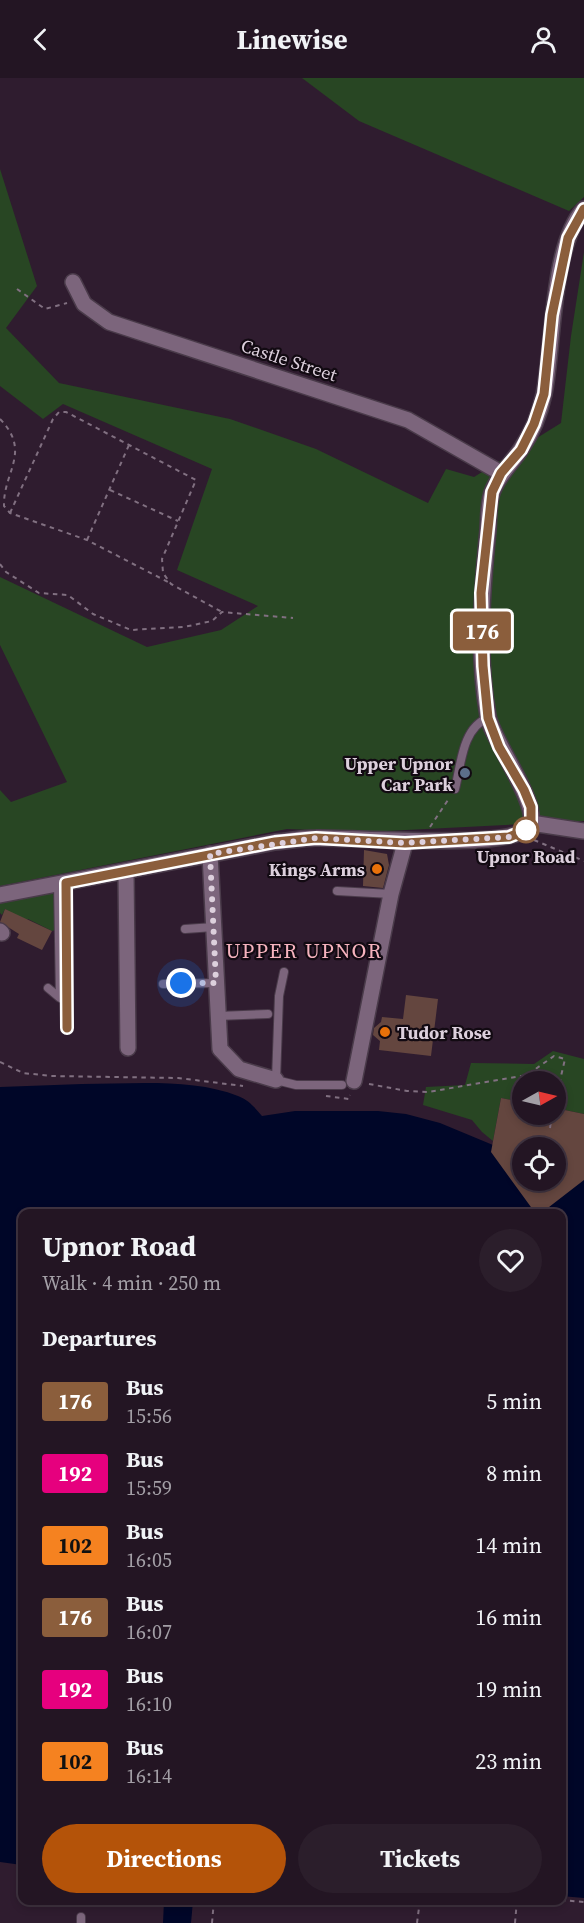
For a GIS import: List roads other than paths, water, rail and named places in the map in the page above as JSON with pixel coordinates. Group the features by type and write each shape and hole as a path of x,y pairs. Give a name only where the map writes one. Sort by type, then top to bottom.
{"street":[{"path":"0,895 126,873 210,854 316,838 412,842 509,837 526,830 531,823 531,807 524,790 499,747 488,718 483,666 481,593 492,492 501,473 521,450 534,424 544,394 552,315 568,238 584,209"},
{"name":"Castle Street","path":"73,282 84,304 109,322 408,420 501,473"},
{"path":"531,823 584,831"},
{"path":"348,1083 392,894 412,842"},
{"path":"210,854 220,1049 239,1069 276,1080"},
{"path":"126,873 129,1048"}],"lane":[{"path":"455,789 469,734 478,722 488,718"},
{"path":"48,988 60,998 62,884"},
{"path":"62,884 67,1028"},
{"path":"337,891 392,894"},
{"path":"185,929 214,927"},
{"path":"284,972 279,996 276,1080 296,1084 348,1083"},
{"path":"163,984 216,983"},
{"path":"218,1016 268,1014"}],"water":[{"path":"182,1084 220,1090 242,1098 252,1104 262,1116 295,1111 378,1111 406,1114 440,1123 505,1150 512,1162 512,1191 566,1191 566,1172 584,1160 584,1898 566,1896 566,1209 18,1209 18,1864 0,1862 0,1087"},
{"path":"164,1905 193,1905 191,1923 163,1923"}],"place":[{"name":"Upper Upnor Car Park","path":"465,773"},
{"name":"Upnor Road","path":"526,830"},
{"name":"Kings Arms","path":"377,869"},
{"name":"Tudor Rose","path":"385,1032"}],"district":[{"name":"UPPER UPNOR","path":"304,950"}]}
